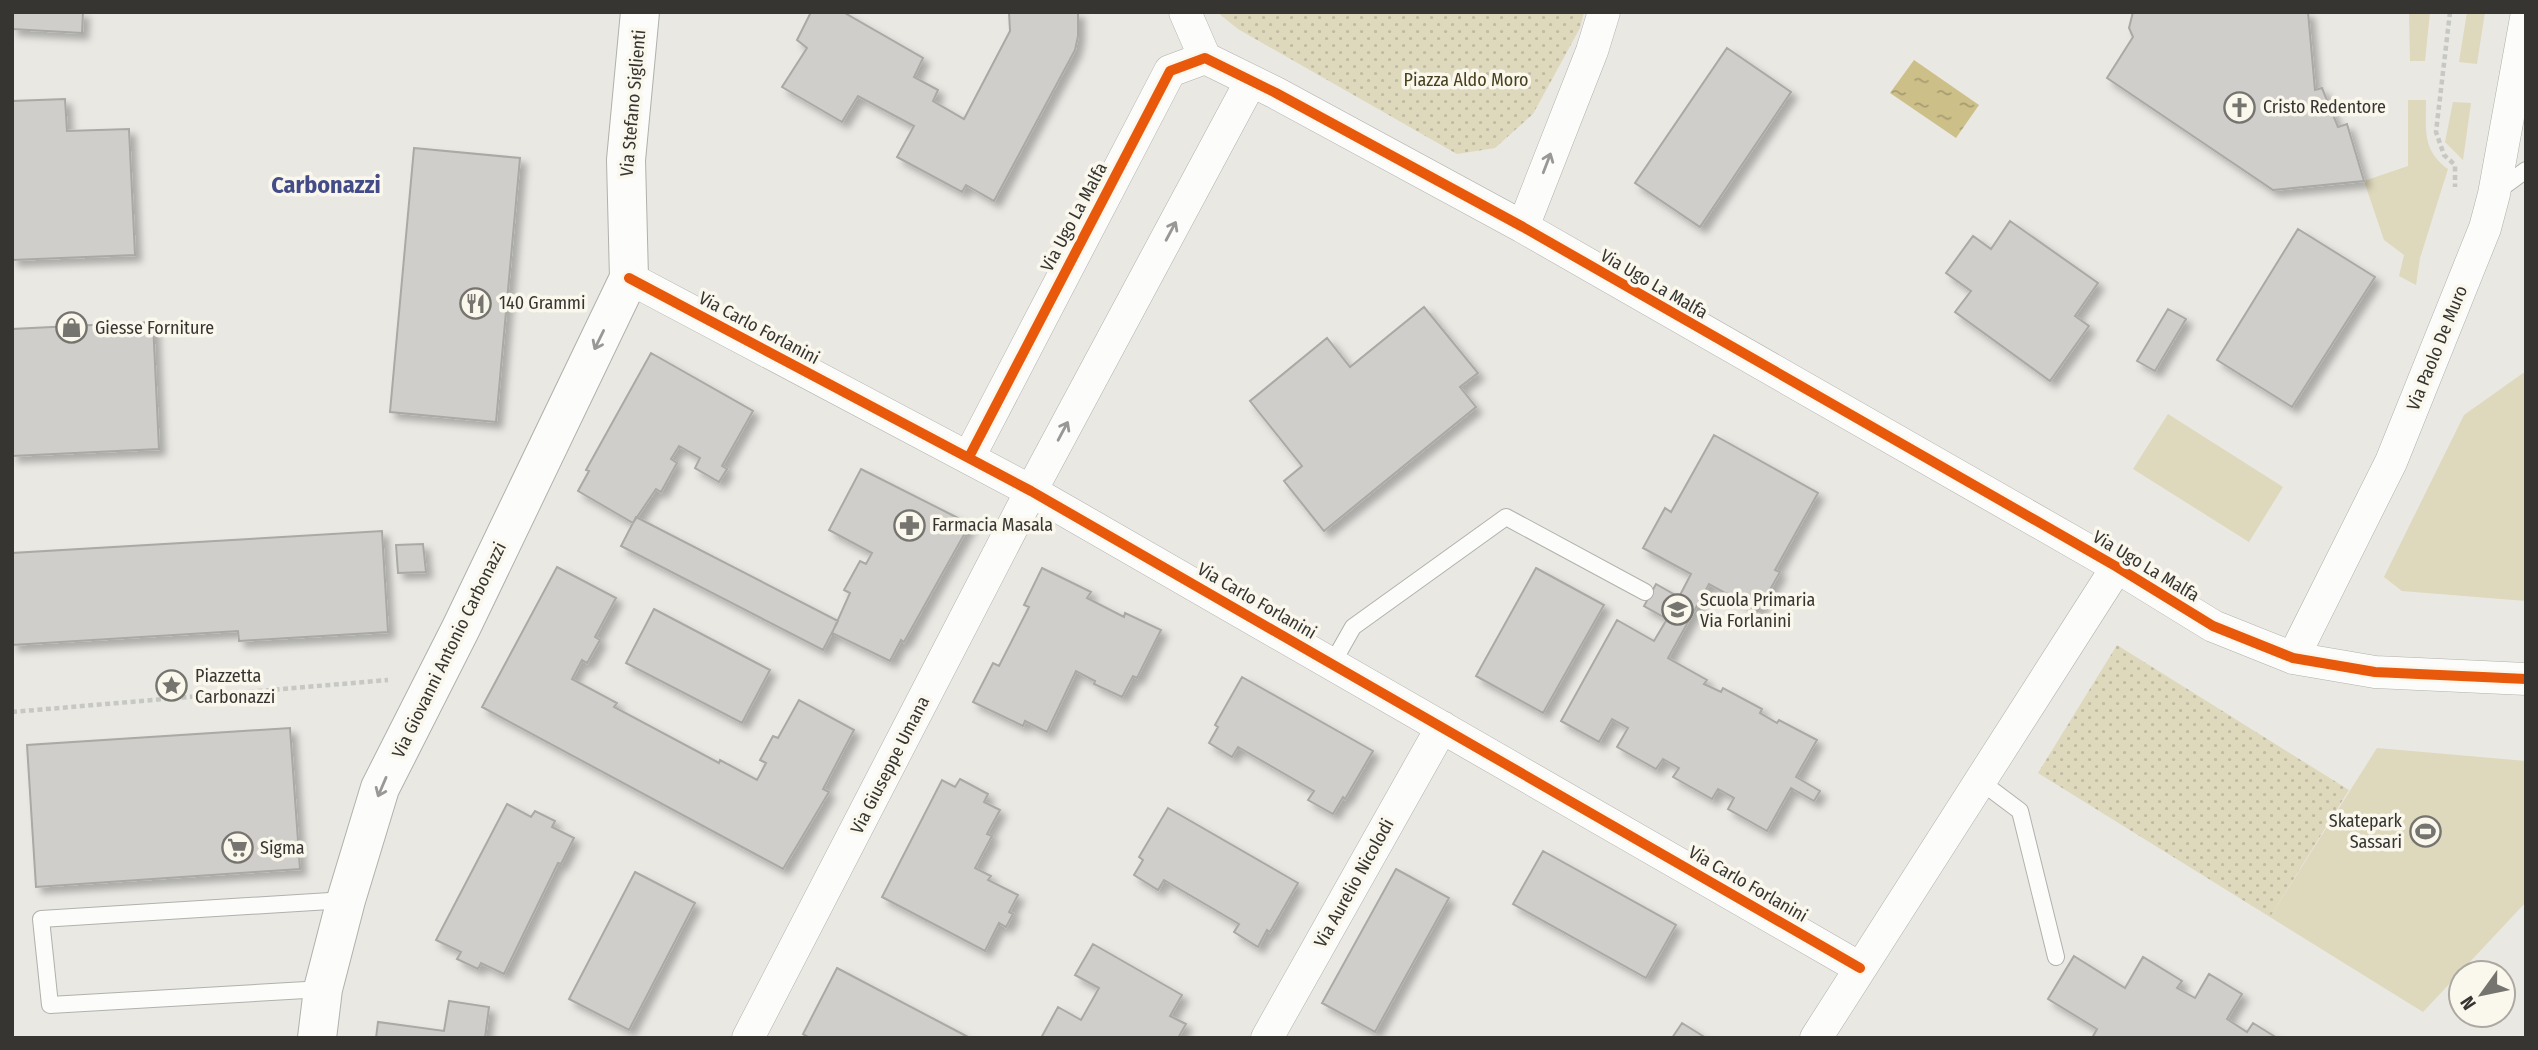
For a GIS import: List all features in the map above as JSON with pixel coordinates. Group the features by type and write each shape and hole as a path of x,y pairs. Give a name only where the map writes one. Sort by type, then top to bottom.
{"street":[{"name":"Via Stefano Siglienti","path":"629,278 625,160 640,12"},
{"path":"1185,12 1205,58"},
{"path":"1522,227 1592,51 1604,12"},
{"name":"Via Paolo De Muro","path":"2293,658 2391,462 2485,228 2494,194 2526,18"},
{"name":"Via Ugo La Malfa","path":"969,457 1170,71 1205,58 1522,227 2213,626 2293,658 2375,672 2526,679"},
{"path":"1031,491 1251,81"},
{"name":"Via Carlo Forlanini","path":"629,278 1031,491 1860,968"},
{"name":"Via Giovanni Antonio Carbonazzi","path":"317,1038 323,989 346,900 380,788 629,278"},
{"name":"Via Giuseppe Umana","path":"748,1038 1031,491"},
{"name":"Via Ugo La Malfa","path":"1860,968 2116,568"},
{"name":"Via Aurelio Nicolodi","path":"1267,1038 1442,727"},
{"path":"1816,1038 1860,968"}],"lane":[{"path":"2494,194 2526,170"},
{"path":"1332,664 1353,626 1506,517 1645,592"},
{"path":"1980,781 2020,811 2056,957"},
{"path":"323,989 50,1005 41,919 346,900"}],"path":[{"path":"2450,12 2436,132 2444,155 2455,165 2455,189"},
{"path":"12,712 437,676"}],"green space":[{"name":"Piazza Aldo Moro","path":"1217,12 1584,12 1580,28 1533,114 1495,148 1457,154 1238,29"},
{"path":"2409,12 2430,12 2425,61 2410,61"},
{"path":"2467,12 2485,12 2477,64 2459,62"},
{"path":"2408,100 2426,100 2427,139 2434,154 2448,169 2420,258 2416,285 2399,276 2404,255 2384,240 2364,181 2408,166"},
{"path":"2453,102 2471,103 2463,160 2445,142"},
{"path":"2526,371 2526,601 2402,591 2384,577 2464,415"},
{"path":"2168,414 2283,487 2249,542 2133,469"},
{"path":"2117,645 2349,790 2270,917 2038,773"},
{"name":"Skatepark Sassari","path":"2377,748 2526,761 2526,902 2473,959 2447,959 2447,986 2423,1012 2270,917"}],"water":[{"path":"1914,60 1979,105 1956,138 1890,93"}],"building":[{"path":"12,12 83,12 82,33 12,29"},
{"path":"811,12 843,12 923,58 914,77 938,90 933,101 964,119 1010,31 1009,12 1078,12 1078,36 1075,50 994,201 966,185 962,192 897,157 914,126 858,96 842,122 782,87 807,48 797,40"},
{"name":"Cristo Redentore","path":"2133,12 2308,12 2315,90 2322,88 2338,127 2347,124 2364,181 2273,190 2107,78 2133,37 2129,28"},
{"path":"1727,48 1791,92 1700,227 1635,183"},
{"path":"65,99 67,131 129,129 135,255 12,260 12,101"},
{"path":"414,148 520,158 496,422 390,412"},
{"path":"2010,221 2098,283 2075,316 2089,326 2050,381 1955,312 1971,291 1946,273 1973,236 1991,249"},
{"path":"2298,229 2375,277 2292,407 2217,360"},
{"path":"1424,307 1478,373 1460,387 1476,407 1324,531 1284,481 1302,466 1250,401 1327,338 1350,367"},
{"path":"2168,309 2186,319 2155,371 2137,361"},
{"path":"153,322 159,449 12,456 12,329"},
{"path":"651,353 753,411 722,466 727,469 719,482 695,468 700,458 679,446 671,459 677,463 661,492 656,489 633,523 578,491 589,471 586,470"},
{"path":"1714,435 1818,493 1775,570 1780,572 1758,611 1709,584 1668,658 1707,680 1704,684 1721,692 1723,688 1762,709 1760,713 1777,723 1779,720 1817,740 1796,777 1820,791 1814,801 1791,788 1767,831 1728,809 1734,798 1718,789 1712,799 1673,777 1679,768 1663,759 1656,769 1617,747 1628,728 1612,719 1599,742 1561,721 1617,620 1654,641 1667,619 1644,606 1656,584 1679,597 1691,574 1643,548 1665,508 1671,512"},
{"path":"861,469 970,524 904,642 901,640 890,661 832,633 850,593 844,590 860,561 866,564 872,553 829,530"},
{"path":"636,517 838,621 823,650 621,546"},
{"path":"382,531 388,632 239,641 238,631 12,645 12,553"},
{"path":"423,544 426,572 398,573 396,545"},
{"path":"557,567 616,598 595,637 600,640 587,663 582,660 572,679 617,703 614,707 719,763 720,760 757,780 766,763 760,760 773,736 778,738 799,700 854,730 823,789 829,792 783,869 482,707"},
{"path":"1042,568 1091,592 1087,598 1124,617 1125,613 1161,630 1137,678 1133,676 1122,697 1094,684 1095,681 1076,671 1047,732 1025,721 1023,726 973,702 993,663 999,666 1029,607 1024,605"},
{"path":"1536,568 1604,605 1543,713 1476,676"},
{"path":"654,609 770,670 742,723 626,663"},
{"path":"1242,677 1373,751 1333,814 1308,800 1314,791 1238,747 1232,757 1209,743 1218,727 1215,725"},
{"path":"290,728 300,869 36,887 27,745"},
{"path":"960,779 988,794 984,802 1000,810 987,834 992,836 975,868 991,876 988,880 1018,895 1009,912 1013,914 1006,927 999,923 985,951 882,897 942,780 955,787"},
{"path":"507,804 531,817 535,811 555,821 552,827 574,838 561,864 558,863 504,974 481,963 478,969 457,959 461,952 436,940"},
{"path":"1168,808 1298,883 1270,932 1267,930 1258,947 1234,932 1239,924 1164,880 1158,890 1134,875 1143,860 1139,857"},
{"path":"1543,851 1676,925 1646,978 1513,904"},
{"path":"1396,869 1449,898 1375,1032 1322,1003"},
{"path":"635,872 695,903 629,1030 569,999"},
{"path":"1093,944 1182,995 1170,1016 1186,1024 1178,1038 1041,1038 1058,1007 1081,1020 1099,988 1075,975"},
{"path":"2074,956 2125,988 2143,957 2182,981 2177,988 2195,998 2209,974 2242,994 2227,1019 2247,1032 2253,1023 2277,1038 2092,1038 2097,1029 2048,999"},
{"path":"837,968 970,1038 810,1038 803,1034"},
{"path":"449,1001 489,1007 485,1038 376,1038 378,1022 444,1031"},
{"path":"1682,1023 1706,1038 1672,1038"}],"cycle path":[{"path":"969,457 1170,71 1205,58 1276,93 1523,227 2117,567 2213,626 2293,658 2375,672 2526,679"},
{"path":"629,278 1031,491 1860,968"}],"place":[{"name":"Cristo Redentore","path":"2240,107"},
{"name":"140 Grammi","path":"476,303"},
{"name":"Giesse Forniture","path":"72,328"},
{"name":"Farmacia Masala","path":"909,525"},
{"name":"Scuola Primaria Via Forlanini","path":"1677,610"},
{"name":"Piazzetta Carbonazzi","path":"172,686"},
{"name":"Skatepark Sassari","path":"2425,831"},
{"name":"Sigma","path":"237,848"}],"district":[{"name":"Carbonazzi","path":"326,185"}]}
